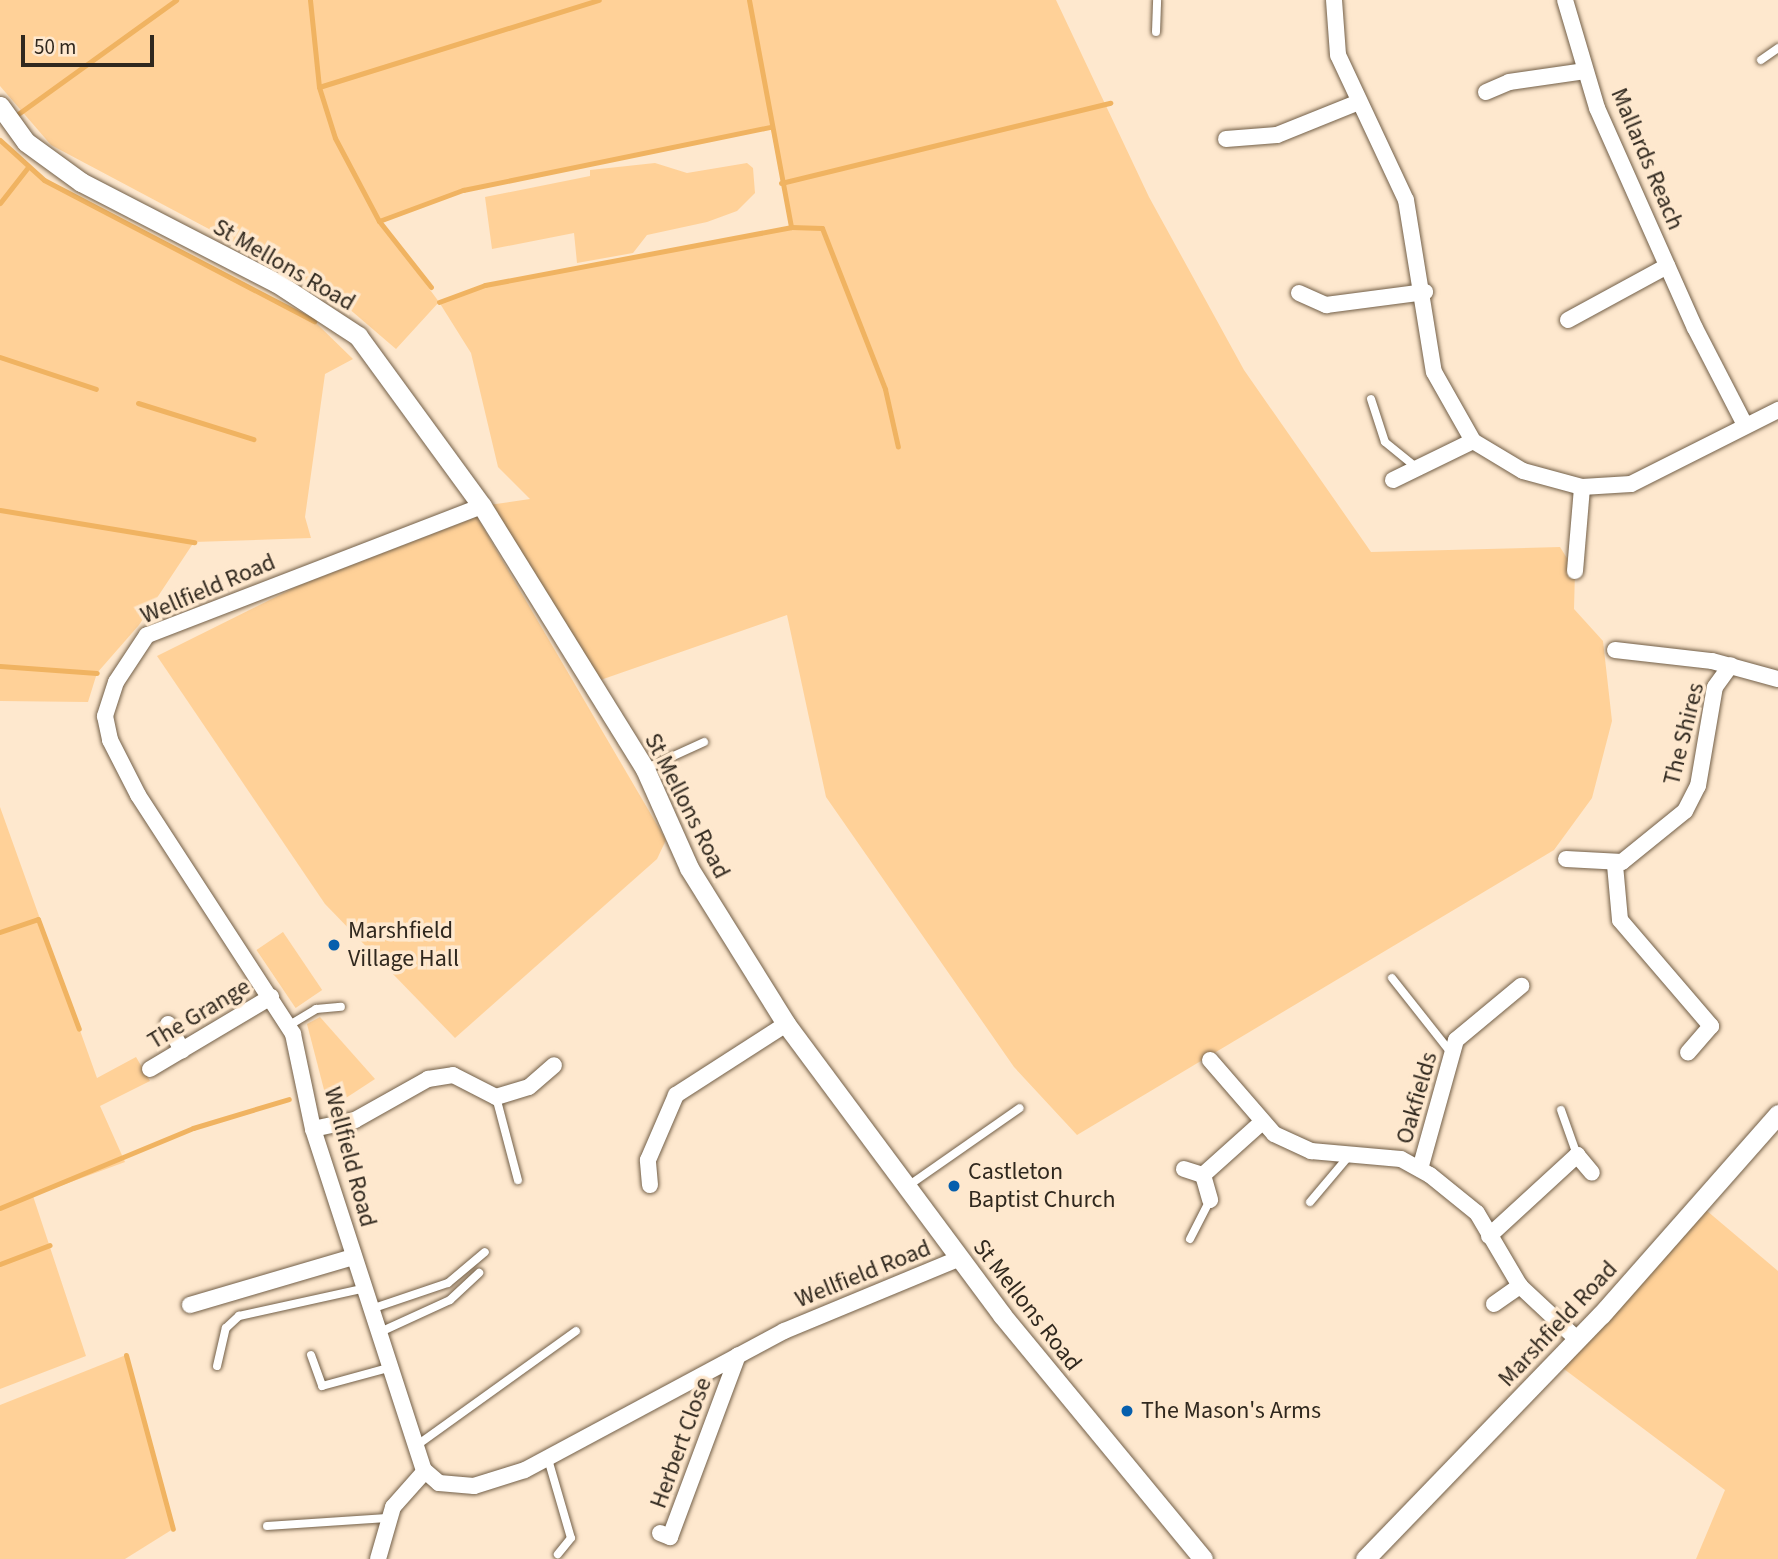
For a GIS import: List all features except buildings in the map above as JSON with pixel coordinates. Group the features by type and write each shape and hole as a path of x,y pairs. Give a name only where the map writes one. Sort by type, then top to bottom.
{"street":[{"path":"1334,0 1338,55 1406,200 1425,292 1434,372 1473,441 1523,471 1583,487 1631,484 1778,410"},
{"name":"Mallards Reach","path":"1565,0 1586,71 1667,265 1745,425"},
{"name":"Mallards Reach","path":"1486,93 1509,82 1586,71"},
{"path":"1226,139 1277,135 1359,102"},
{"name":"St Mellons Road","path":"0,106 26,142 82,182 277,283 358,336 482,506 645,769 689,868 786,1024 905,1189 1203,1559"},
{"name":"Mallards Reach","path":"1568,320 1667,265"},
{"path":"1299,293 1326,305 1425,292"},
{"path":"1393,480 1473,441"},
{"path":"1575,571 1583,487"},
{"name":"Wellfield Road","path":"482,506 147,635 116,682 105,716 110,740 138,795 288,1026 305,1073 313,1129 368,1310 425,1471 439,1483 474,1486 548,1459 738,1355 960,1258"},
{"name":"The Shires","path":"1615,650 1731,665 1778,679"},
{"name":"The Shires","path":"1615,865 1685,811 1698,786 1715,687 1731,665"},
{"path":"1566,859 1615,865 1620,920 1712,1026 1688,1052"},
{"name":"Oakfields","path":"1420,1169 1454,1056 1456,1040 1521,986"},
{"name":"The Grange","path":"150,1069 271,997"},
{"path":"168,1024 182,1050"},
{"path":"650,1185 648,1160 676,1096 786,1024"},
{"name":"Oakfields","path":"1210,1060 1262,1122 1311,1152 1348,1157 1401,1159 1420,1169 1477,1213 1520,1286 1577,1340"},
{"path":"313,1129 355,1120 440,1077 453,1075 496,1097 529,1087 554,1065"},
{"name":"Marshfield Road","path":"1365,1559 1577,1340 1778,1114"},
{"path":"1203,1175 1262,1122"},
{"path":"1489,1236 1577,1155 1592,1172"},
{"path":"1184,1169 1203,1175"},
{"path":"1203,1175 1210,1200"},
{"path":"190,1305 353,1257"},
{"path":"1494,1304 1520,1286"},
{"name":"Herbert Close","path":"660,1533 670,1537 738,1355"},
{"path":"378,1559 387,1518 425,1471"}],"lane":[{"path":"1156,32 1157,0"},
{"path":"1761,60 1778,48"},
{"path":"1371,399 1385,442 1416,468"},
{"path":"645,769 704,741"},
{"path":"1392,978 1454,1056"},
{"path":"288,1026 316,1009 341,1006"},
{"path":"496,1097 518,1180"},
{"path":"905,1189 1020,1108"},
{"path":"1562,1110 1577,1155"},
{"path":"1310,1202 1348,1157"},
{"path":"1190,1239 1210,1200"},
{"path":"368,1310 448,1283 485,1252"},
{"path":"376,1334 450,1300 479,1273"},
{"path":"217,1366 226,1328 239,1316 362,1289"},
{"path":"416,1446 576,1331"},
{"path":"312,1355 322,1386 388,1368"},
{"path":"548,1459 571,1538 558,1554"},
{"path":"267,1525 387,1518"}],"shaded area":[{"path":"0,0 1056,0 1149,197 1244,370 1371,552 1560,547 1575,571 1574,609 1603,641 1612,721 1592,798 1554,850 1077,1135 1014,1067 826,797 787,615 589,684 482,506 530,499 498,467 471,353 439,302 396,349 333,295 51,145 0,86","holes":["771,128 790,227 485,285 439,302 380,222 463,190"]},
{"path":"0,140 44,180 314,321 353,359 325,374 305,517 311,538 194,542 139,625 97,673 88,702 0,701"},
{"path":"655,163 687,173 747,163 753,168 755,193 737,211 707,222 647,235 633,253 577,263 574,233 492,249 485,197 590,176 590,170"},
{"path":"477,517 666,840 657,859 455,1038 325,904 157,656 298,586"},
{"path":"0,807 97,1078 136,1057 150,1081 100,1106 125,1162 33,1196 86,1356 0,1389"},
{"path":"283,932 322,990 296,1008 256,950"},
{"path":"320,1017 375,1079 329,1109 307,1024"},
{"path":"1700,1205 1778,1271 1778,1559 1696,1559 1725,1490 1556,1363"},
{"path":"126,1355 173,1529 125,1559 0,1559 0,1405"}],"waterway":[{"path":"18,114 176,0"},
{"path":"310,0 319,87 335,138 379,221 431,287"},
{"path":"319,87 599,0"},
{"path":"749,0 791,227"},
{"path":"781,183 1110,103"},
{"path":"379,221 463,190 771,127"},
{"path":"0,140 44,180 314,321"},
{"path":"0,203 28,167"},
{"path":"439,302 485,285 791,227 822,228 885,389 898,447"},
{"path":"0,357 96,389"},
{"path":"138,403 253,439"},
{"path":"0,510 194,542"},
{"path":"0,666 97,673"},
{"path":"0,932 38,919 79,1029"},
{"path":"0,1208 193,1128 289,1099"},
{"path":"0,1264 50,1245"},
{"path":"126,1355 173,1529"}],"place":[{"name":"Marshfield Village Hall","path":"334,945"},
{"name":"Castleton Baptist Church","path":"954,1186"},
{"name":"The Mason's Arms","path":"1127,1411"}]}
